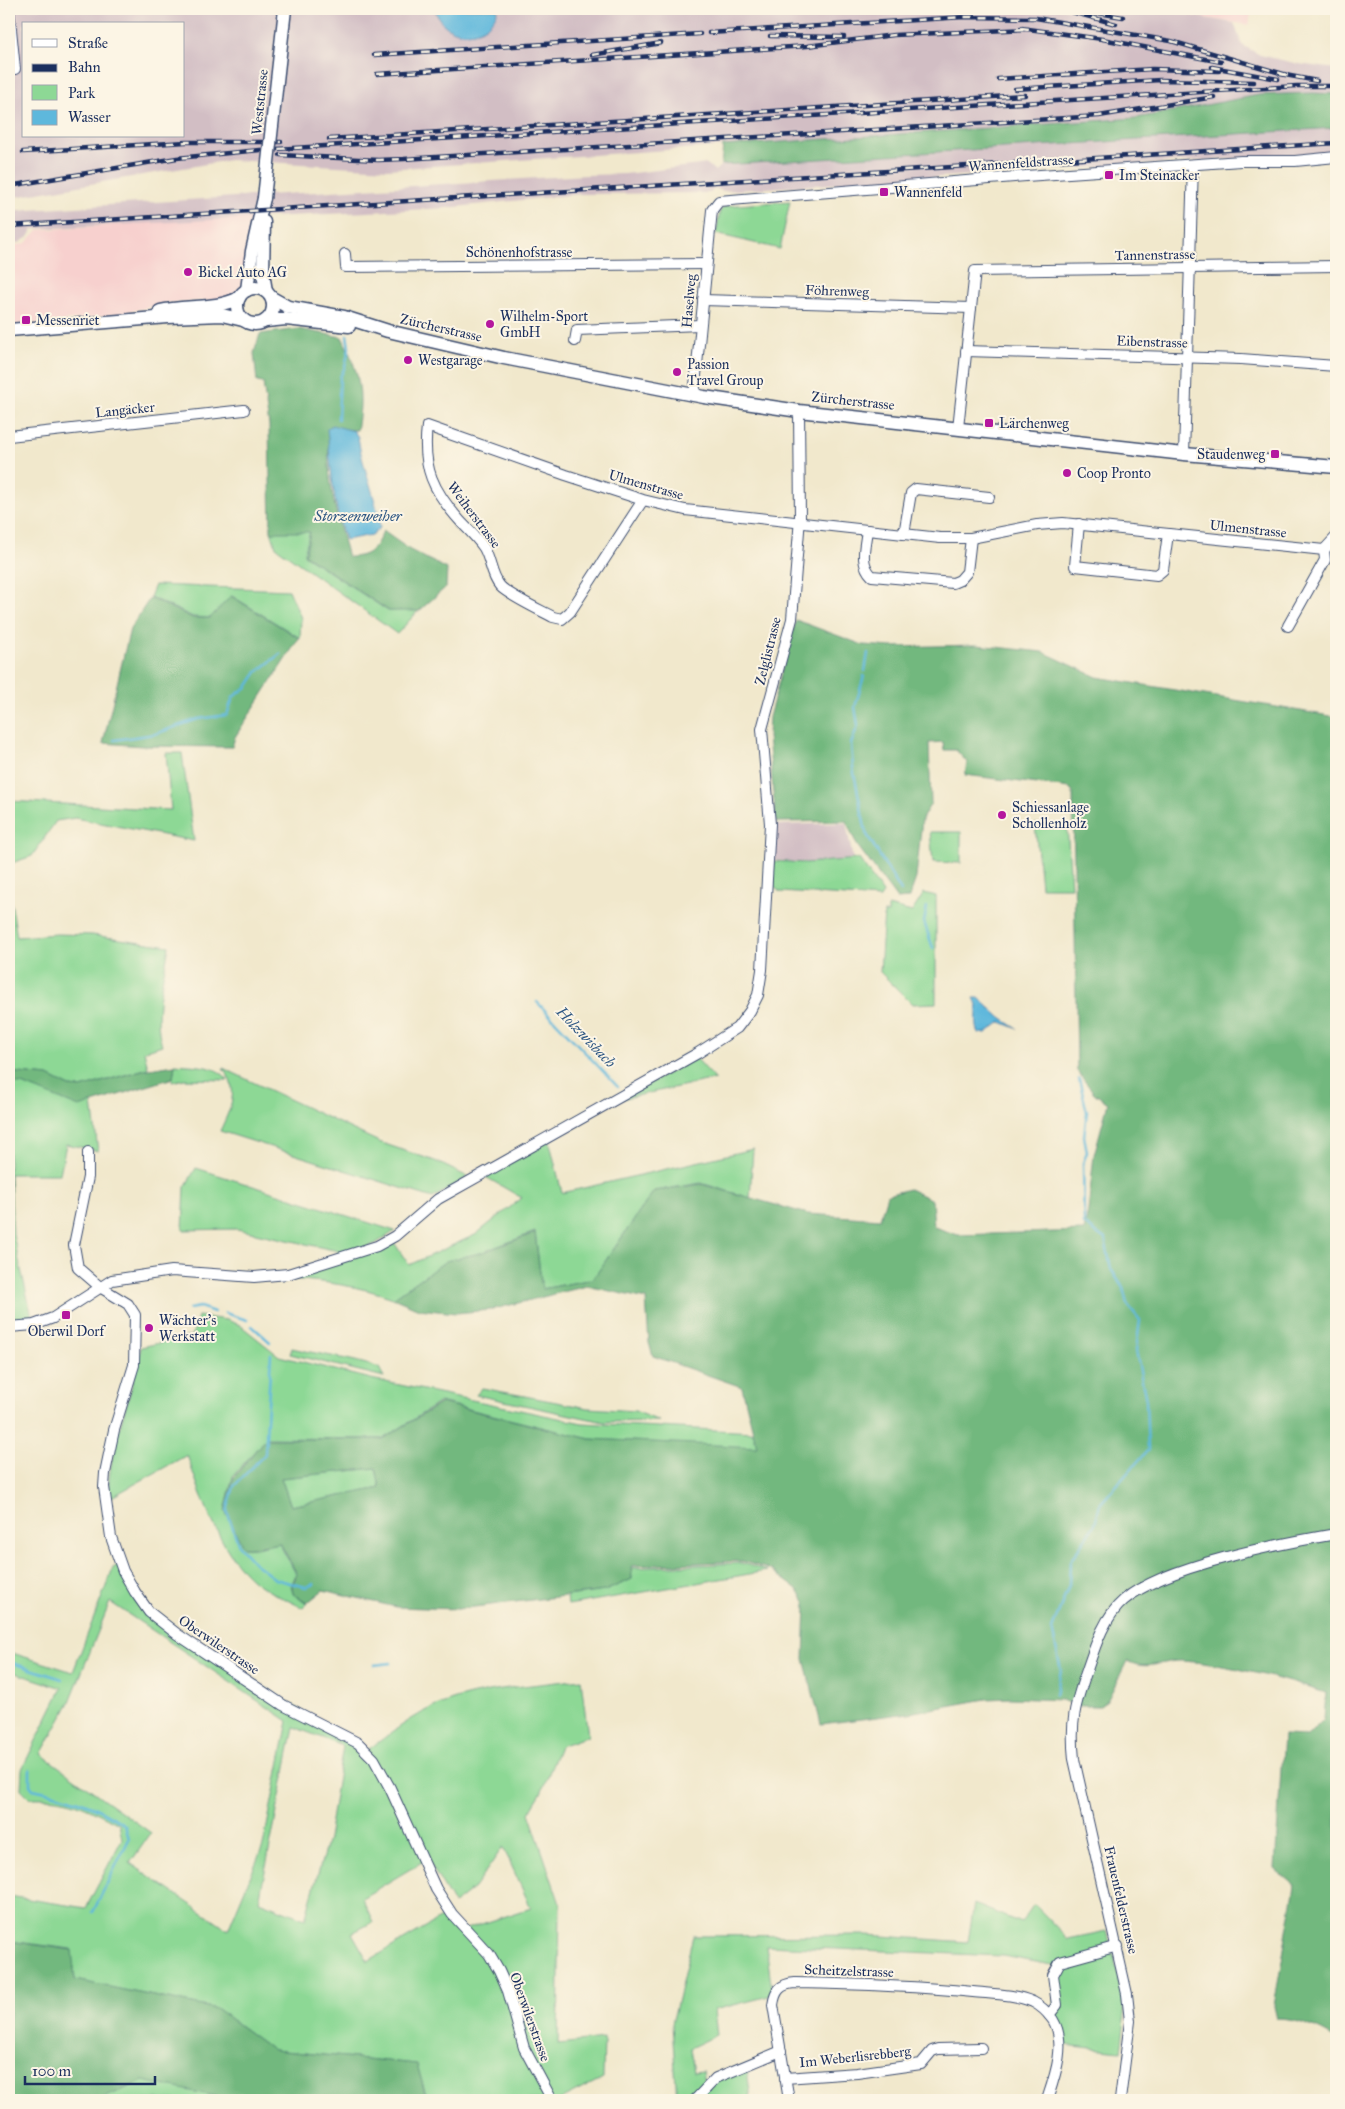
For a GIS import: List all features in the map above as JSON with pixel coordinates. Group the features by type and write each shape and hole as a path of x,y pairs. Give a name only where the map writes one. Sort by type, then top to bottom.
{"main road":[{"name":"Weststrasse","path":"269,295 263,273 264,198 285,9"},
{"name":"Weststrasse","path":"243,294 264,198"},
{"path":"9,330 114,320 221,305 257,288 269,295 274,308 266,321 252,324 222,315 163,314"},
{"path":"243,294 237,309 243,320"},
{"name":"Zürcherstrasse","path":"269,295 288,307 344,317 371,328"},
{"name":"Zürcherstrasse","path":"266,321 299,320 371,328 504,358 694,396 799,411 1184,454 1336,467"}],"street":[{"path":"9,9 15,69"},
{"name":"Wannenfeldstrasse","path":"712,210 716,202 722,200 1193,165 1336,157"},
{"path":"1184,454 1188,268 1193,165"},
{"name":"Haselweg","path":"694,396 712,210"},
{"name":"Schönenhofstrasse","path":"345,254 346,267 706,264"},
{"name":"Tannenstrasse","path":"971,308 975,271 1336,266"},
{"name":"Föhrenweg","path":"703,300 971,308"},
{"path":"958,428 971,308"},
{"path":"575,341 577,330 700,325"},
{"name":"Eibenstrasse","path":"966,351 1186,357 1336,366"},
{"name":"Langäcker","path":"9,436 244,410"},
{"name":"Zelglistrasse","path":"9,1327 34,1325 53,1318 112,1280 172,1271 254,1277 288,1274 377,1246 395,1236 438,1199 698,1053 737,1028 758,995 762,970 770,824 762,729 791,624 799,523 799,411"},
{"name":"Ulmenstrasse","path":"427,426 643,500 685,510 904,534 971,538 1037,525 1078,524 1324,550"},
{"name":"Weiherstrasse","path":"427,426 424,449 427,468 437,491 483,547 500,588 553,617 562,619 570,612 643,500"},
{"path":"904,534 911,493 916,489 989,497"},
{"path":"1078,524 1075,566 1156,575 1163,570 1168,534"},
{"path":"867,530 863,560 864,566 872,576 946,583 960,580 967,572 971,538"},
{"path":"1288,626 1325,560 1324,550 1336,537"},
{"name":"Oberwilerstrasse","path":"88,1152 88,1177 74,1245 78,1268 100,1287 128,1304 136,1318 134,1365 114,1430 104,1487 111,1537 123,1571 149,1612 177,1634 283,1705 358,1743 374,1759 390,1788 436,1889 452,1914 489,1954 502,1976 524,2048 552,2100"},
{"name":"Frauenfelderstrasse","path":"1120,2100 1130,2021 1127,1994 1118,1946 1074,1758 1071,1732 1075,1706 1093,1652 1112,1614 1123,1600 1142,1587 1177,1573 1226,1559 1300,1540 1336,1534"},
{"path":"1047,2100 1055,2077 1060,2045 1057,2028 1050,2015 1057,2005 1053,1975 1060,1962 1118,1946"},
{"name":"Scheitzelstrasse","path":"781,2051 773,2005 774,1994 779,1988 788,1984 870,1984 998,1995 1034,2002 1050,2015"},
{"name":"Im Weberlisrebberg","path":"785,2078 857,2073 921,2064 932,2051 938,2049 981,2048"},
{"path":"695,2100 716,2078 781,2051"},
{"name":"Im Weberlisrebberg","path":"781,2051 789,2100"}],"shaded area":[{"path":"9,9 1151,9 1234,23 1242,45 1260,55 1299,64 1336,69 1336,94 1259,95 1137,118 388,169 230,160 9,198"},
{"path":"1151,9 1252,9 1249,25"},
{"path":"1336,128 1336,152 722,191 715,188 710,193 579,194 446,208 33,229 28,237 19,243 9,242 9,212 29,210 625,174 707,164 715,171 721,165"},
{"path":"251,216 245,278 242,288 234,296 222,300 170,303 117,314 65,321 9,325 9,246 25,244 38,230"},
{"path":"846,823 853,859 804,863 774,860 776,825"}],"green space":[{"path":"1336,94 1336,128 721,165 723,146 1137,118 1259,95"},
{"path":"790,201 780,249 716,234 720,211 725,206"},
{"path":"298,329 342,337 356,372 360,393 357,430 331,429 329,445 332,494 348,557 366,554 374,548 383,531 410,550 447,569 446,587 419,611 389,611 305,555 310,532 271,532 269,425 263,383 257,382 254,353 260,334"},
{"path":"271,531 310,531 304,555 388,611 419,610 397,634 276,547"},
{"path":"155,585 289,590 301,618 300,638 232,596 210,618 193,617 150,597"},
{"path":"231,596 299,638 235,737 232,747 142,746 103,743 130,629 150,598 193,618 210,618"},
{"path":"796,620 863,645 892,647 976,645 1043,652 1097,677 1336,717 1336,2039 1308,2025 1285,2019 1277,2019 1274,2006 1295,1886 1275,1869 1283,1735 1307,1736 1324,1719 1326,1693 1219,1665 1175,1661 1142,1666 1127,1661 1107,1701 1100,1706 1075,1706 1062,1700 986,1699 909,1713 821,1724 804,1659 806,1603 797,1589 771,1570 742,1561 631,1566 632,1579 605,1591 458,1609 396,1607 323,1590 307,1603 293,1594 292,1586 297,1574 280,1543 243,1547 225,1511 234,1477 265,1439 383,1439 441,1403 590,1439 757,1447 742,1387 653,1356 649,1343 646,1299 587,1286 490,1310 456,1313 419,1309 393,1298 446,1261 480,1253 535,1233 542,1289 593,1279 654,1191 701,1184 808,1214 880,1219 887,1195 909,1189 932,1200 934,1227 958,1235 1084,1231 1094,1155 1108,1103 1094,1093 1077,1071 1073,792 1070,788 965,775 967,762 956,750 944,750 943,742 929,743 931,803 922,819 916,878 909,898 897,899 857,845 846,821 776,822 768,736 769,717","holes":["376,1468 380,1488 291,1506 281,1478"]},
{"path":"166,753 182,753 194,841 75,818 56,821 32,856 9,864 9,801 171,810"},
{"path":"1035,824 1067,824 1071,887 1041,887"},
{"path":"930,832 961,832 961,863 933,862"},
{"path":"859,859 883,893 880,898 780,892 774,887 774,861 804,863"},
{"path":"9,889 17,937 57,934 92,935 169,946 162,983 158,1022 162,1045 144,1051 148,1068 81,1088 70,1087 48,1076 9,1072"},
{"path":"924,893 936,896 936,1003 912,1004 880,972 884,913 888,913 888,906 912,912"},
{"path":"696,1058 715,1079 621,1099"},
{"path":"175,1064 211,1068 218,1071 228,1080 184,1079 172,1082"},
{"path":"175,1065 173,1078 79,1107 25,1085 9,1082 9,1072 48,1076 70,1087 81,1088 142,1070"},
{"path":"223,1068 379,1142 435,1161 468,1177 433,1198 220,1131 228,1114 232,1099 231,1084"},
{"path":"9,1082 25,1085 79,1106 92,1103 98,1151 66,1144 60,1174 10,1174 13,1235 33,1321 9,1324"},
{"path":"549,1139 562,1193 753,1149 750,1198 701,1183 654,1191 593,1279 542,1289 535,1232 480,1253 446,1261 393,1298 343,1285 291,1279 291,1276 393,1241 409,1265 475,1235 522,1198 484,1176"},
{"path":"196,1168 395,1231 375,1244 338,1256 338,1251 237,1229 183,1230 185,1187"},
{"path":"198,1316 227,1320 240,1325 279,1356 371,1379 582,1423 754,1432 758,1448 590,1439 440,1402 383,1439 266,1438 233,1476 225,1511 243,1547 256,1548 279,1543 296,1574 291,1586 293,1594 308,1602 303,1608 262,1587 248,1576 236,1562 215,1528 187,1455 108,1499 109,1479 116,1441 141,1347 192,1336"},
{"path":"292,1348 347,1359 379,1368 384,1377 290,1354"},
{"path":"482,1388 588,1408 635,1411 659,1421 604,1422 476,1395"},
{"path":"376,1468 380,1488 291,1506 281,1478"},
{"path":"742,1563 767,1571 568,1605 567,1596 605,1591 632,1579 631,1568"},
{"path":"118,1565 144,1612 366,1751 421,1713 441,1704 474,1694 581,1679 588,1736 560,1746 541,1793 529,1813 560,1904 558,2044 604,2039 603,2078 560,2100 428,2100 416,2064 273,2050 217,2009 75,1980 71,1949 9,1941 9,1896 86,1908 122,1839 119,1824 95,1812 67,1801 30,1798 21,1789 22,1769 62,1688 9,1671 9,1652 73,1672 113,1568","holes":["110,1602 288,1721 263,1846 228,1930 130,1863 151,1833 41,1754 69,1704","294,1727 343,1746 328,1839 305,1919 259,1901","503,1847 531,1908 463,1930 446,1915 368,1961 352,1933 373,1922 362,1898 427,1859 454,1904 474,1888"]},
{"path":"974,1904 1021,1923 1034,1904 1068,1939 1107,1931 1118,1974 1125,2020 1121,2051 1064,2045 1054,1996 1058,1966 1003,1956 766,1946 772,1990 769,1996 714,2010 717,2035 690,2048 694,2072 703,2071 706,2089 721,2078 747,2069 751,2100 677,2100 672,2024 693,1936 867,1935 968,1942"},
{"path":"9,1941 72,1950 75,1980 217,2009 273,2050 417,2064 427,2100 234,2100 143,2081 99,2100 9,2100"},
{"path":"143,2080 234,2100 98,2100"}],"water":[{"path":"435,9 498,9 493,19 485,27 476,32 466,33 447,27"},
{"name":"Storzenweiher","path":"332,425 354,431 358,437 380,528 372,535 345,540 335,500 331,472 327,429"},
{"path":"974,998 979,998 1001,1018 1018,1029 1001,1022 986,1033 979,1033 977,1029 977,1006"}],"waterway":[{"path":"338,419 340,377 345,367 349,348 347,335"},
{"path":"865,671 868,653"},
{"path":"114,740 155,734 198,719 227,715 233,697 247,687 257,672 280,654"},
{"path":"864,676 855,707 858,725 851,744 853,768 866,833 901,891"},
{"path":"927,907 924,922 933,948"},
{"name":"Holzwisbach","path":"537,1002 618,1087"},
{"path":"1056,1695 1061,1670 1052,1629 1069,1585 1070,1562 1095,1524 1100,1504 1148,1450 1146,1400 1136,1351 1140,1320 1127,1304 1123,1288 1111,1269 1105,1239 1084,1224 1083,1163 1087,1152 1084,1136 1087,1112 1079,1079"},
{"path":"189,1309 200,1307 214,1312"},
{"path":"225,1313 247,1320"},
{"path":"252,1326 270,1342"},
{"path":"271,1354 265,1454 234,1486 227,1511 239,1546 254,1563 275,1579 306,1587 314,1584"},
{"path":"9,1662 62,1679"},
{"path":"374,1665 391,1663"},
{"path":"30,1770 30,1785 33,1789 81,1802 102,1811 125,1825 129,1839 93,1912"}],"railway":[{"path":"1061,9 1116,24"},
{"path":"1098,13 1123,17"},
{"path":"709,33 964,17 1036,18 1171,41 1287,75"},
{"path":"1021,28 1102,39 1221,62"},
{"path":"377,74 807,46 894,35 1029,29"},
{"path":"374,55 700,34"},
{"path":"770,36 844,37"},
{"path":"592,55 661,43"},
{"path":"1212,67 1278,79"},
{"path":"998,79 1152,69 1219,71"},
{"path":"1280,74 1317,81"},
{"path":"1015,89 1160,80 1254,82"},
{"path":"9,186 177,158 260,150 1297,86 1336,86"},
{"path":"329,139 1025,95"},
{"path":"280,155 378,160 404,159 1099,116 1214,97"},
{"path":"23,152 186,142 281,142"},
{"path":"9,226 1336,143"}],"place":[{"name":"Im Steinacker","path":"1109,175"},
{"name":"Wannenfeld","path":"884,192"},
{"name":"Bickel Auto AG","path":"188,272"},
{"name":"Messenriet","path":"26,320"},
{"name":"Wilhelm-Sport GmbH","path":"490,324"},
{"name":"Westgarage","path":"408,360"},
{"name":"Passion Travel Group","path":"677,372"},
{"name":"Lärchenweg","path":"989,423"},
{"name":"Staudenweg","path":"1275,454"},
{"name":"Coop Pronto","path":"1067,473"},
{"name":"Schiessanlage Schollenholz","path":"1002,815"},
{"name":"Oberwil Dorf","path":"66,1315"},
{"name":"Wächter's Werkstatt","path":"149,1328"}]}
